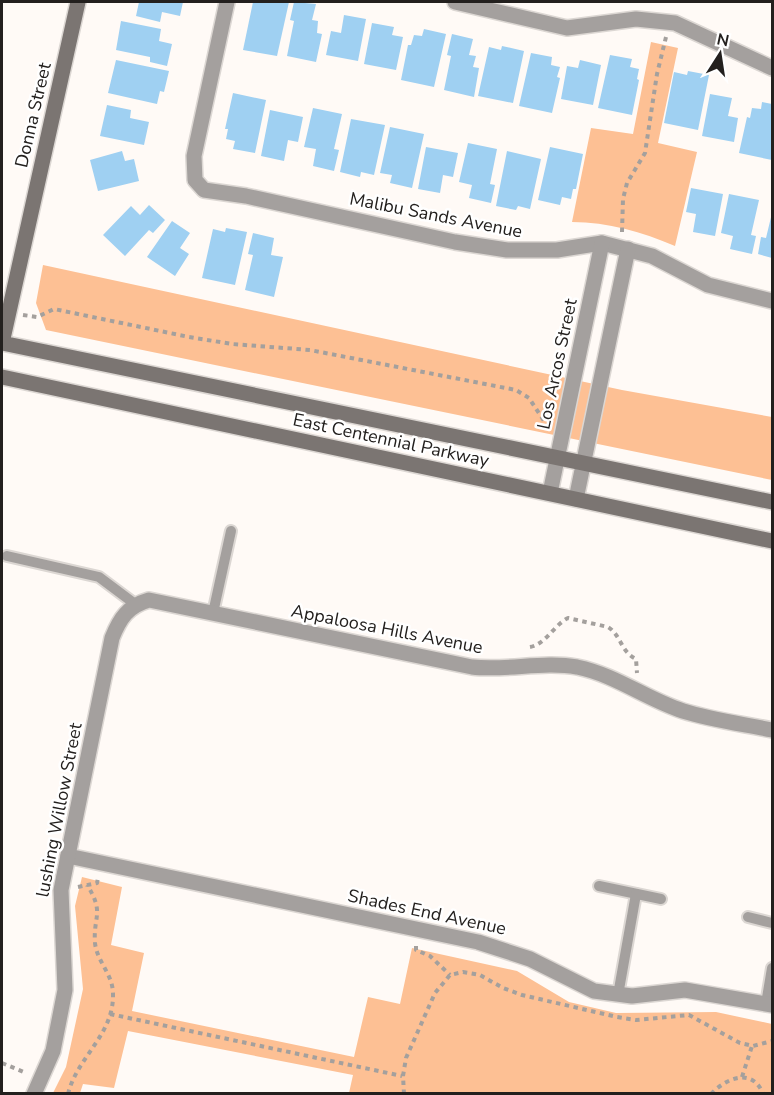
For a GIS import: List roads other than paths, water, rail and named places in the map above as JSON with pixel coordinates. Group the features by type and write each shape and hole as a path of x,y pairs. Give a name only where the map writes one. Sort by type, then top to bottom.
{"main road":[{"name":"Donna Street","path":"2,343 78,2"},
{"name":"East Centennial Parkway","path":"2,343 772,502"},
{"name":"East Centennial Parkway","path":"2,377 772,541"}],"street":[{"name":"Malibu Sands Avenue","path":"227,2 194,156 195,180 204,190 246,196 486,247 531,252 602,243 652,256 708,285 772,301"},
{"path":"455,2 567,28 636,19 670,23 696,31 752,61 772,68"},
{"name":"Los Arcos Street","path":"550,493 602,243"},
{"path":"576,499 624,248"},
{"name":"Appaloosa Hills Avenue","path":"133,606 149,600 472,667 495,670 555,665 576,667 599,672 683,711 772,730"},
{"name":"lushing Willow Street","path":"34,1094 53,1051 65,990 59,907 62,884 112,638 119,620 133,606"},
{"name":"Shades End Avenue","path":"68,856 508,950 576,984 618,995 685,990 769,1005"}],"lane":[{"path":"213,613 231,531"},
{"path":"7,556 99,578 133,606"},
{"path":"599,886 661,898"},
{"path":"618,995 636,894"},
{"path":"748,916 772,923"},
{"path":"769,1005 772,968"}]}
